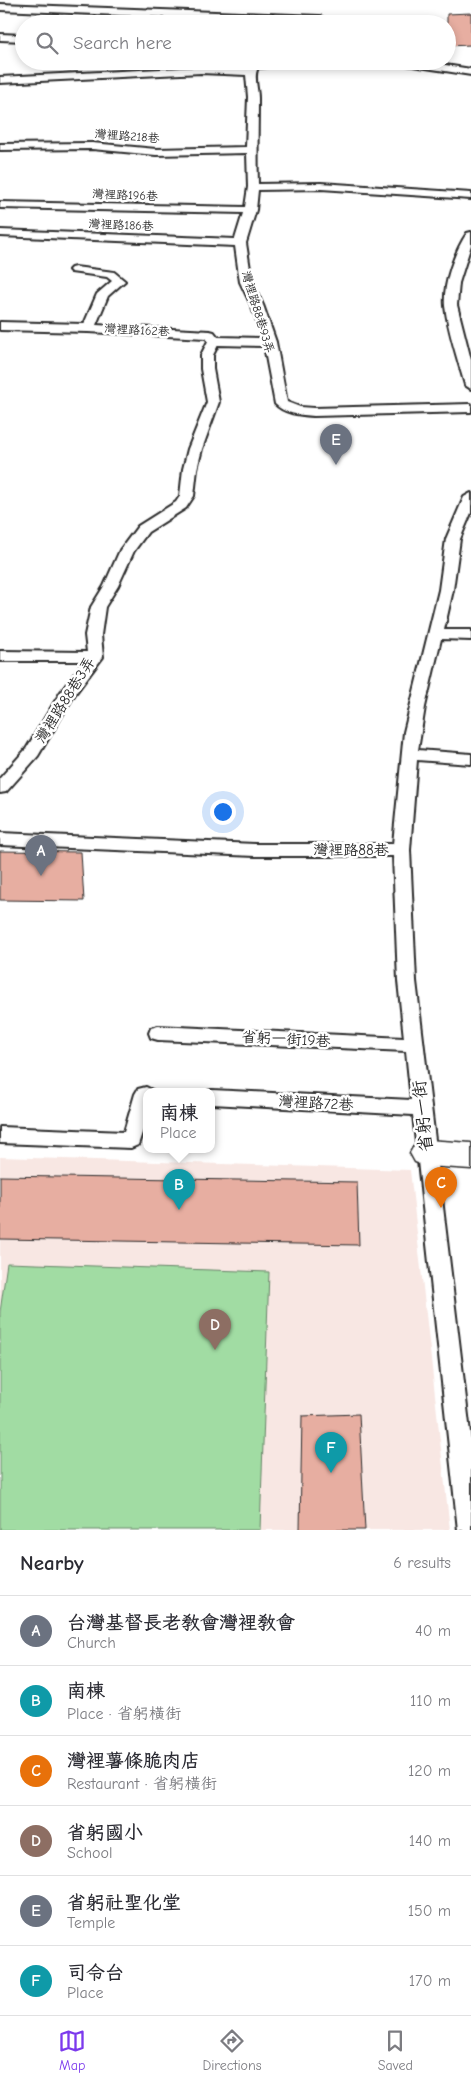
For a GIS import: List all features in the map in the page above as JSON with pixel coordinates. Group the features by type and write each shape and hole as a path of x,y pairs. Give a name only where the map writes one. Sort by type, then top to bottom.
{"street":[{"path":"426,1153 471,1156"}],"lane":[{"path":"0,7 204,15"},
{"path":"0,37 15,38"},
{"path":"0,80 201,70"},
{"name":"灣裡路88巷93弄","path":"253,70 251,124 254,187 250,210 240,243 246,282 257,305 270,342 281,404 288,408 314,412 471,408"},
{"path":"456,70 471,72"},
{"name":"灣裡路218巷","path":"0,147 92,146 156,152 252,150"},
{"path":"254,187 321,186 471,196"},
{"name":"灣裡路196巷","path":"0,204 250,210"},
{"name":"灣裡路186巷","path":"0,233 240,243"},
{"path":"471,235 453,283 451,305 471,385"},
{"path":"75,270 110,274 119,281 103,294 88,328"},
{"name":"灣裡路162巷","path":"0,326 88,328 210,335 214,341 270,342"},
{"name":"灣裡路88巷3弄","path":"0,788 32,752 68,693 95,657 93,635 98,607 111,586 127,550 142,529 182,505 187,496 190,469 195,449 213,402 206,370 207,355 214,341"},
{"name":"灣裡路88巷","path":"0,839 255,850 401,850 412,732 425,667 446,590 453,539 471,497"},
{"path":"435,634 471,635"},
{"path":"0,656 95,657"},
{"path":"411,755 471,759"},
{"name":"省躬一街","path":"401,850 407,982 470,1530"},
{"name":"省躬一街19巷","path":"158,1033 415,1045"},
{"path":"0,1135 131,1140 143,1098"},
{"name":"灣裡路72巷","path":"215,1098 421,1108"}],"shaded area":[{"path":"0,1157 410,1170 450,1530 0,1530"}],"green space":[{"path":"7,1263 269,1272 260,1530 0,1530 0,1312"}],"building":[{"path":"471,13 471,45 456,46 456,15 447,14"},
{"path":"0,851 81,852 84,901 0,900"},
{"path":"0,1176 357,1182 359,1245 0,1239"},
{"path":"359,1414 365,1530 300,1530 302,1416"}],"place":[{"name":"省躬社聖化堂","path":"336,465"},
{"name":"台灣基督長老教會灣裡教會","path":"41,876"},
{"name":"灣裡薯條脆肉店","path":"441,1208"},
{"name":"南棟","path":"179,1210"},
{"name":"省躬國小","path":"215,1350"},
{"name":"司令台","path":"331,1473"}]}
